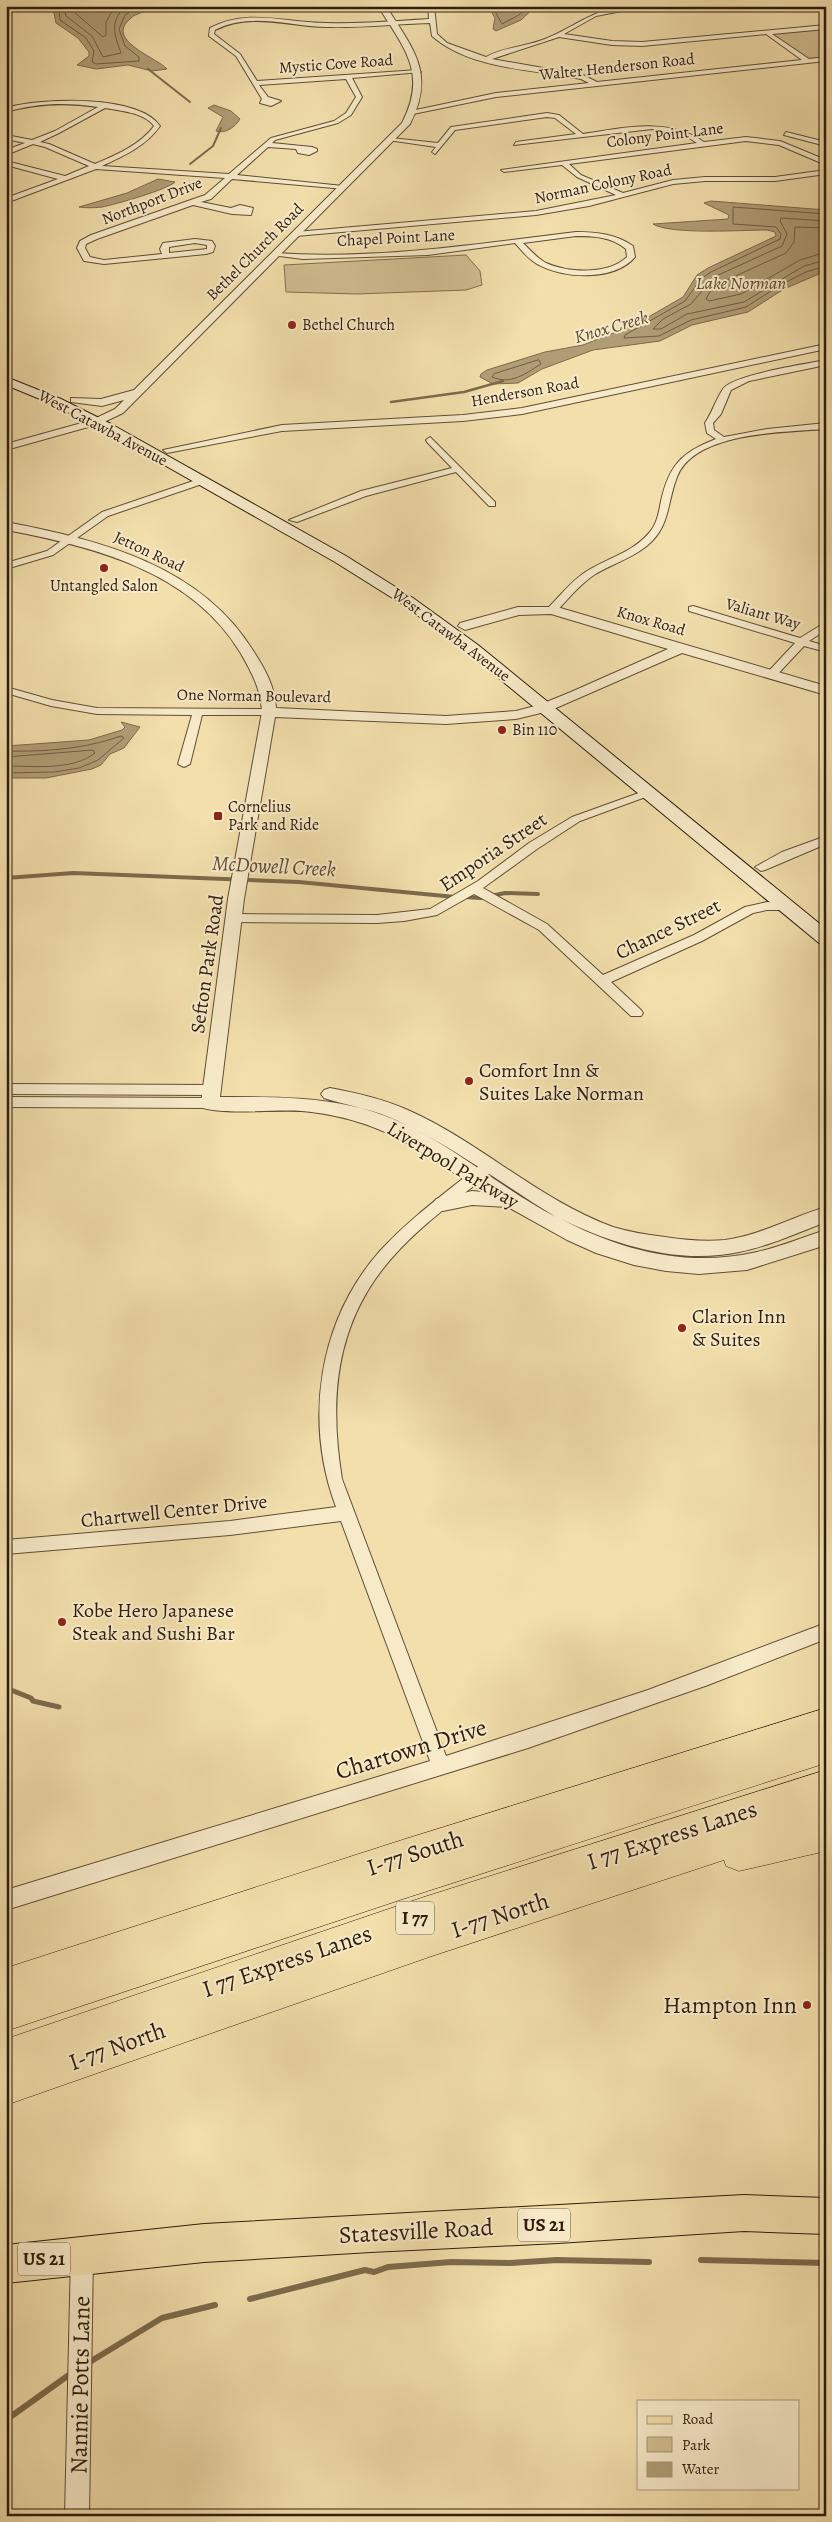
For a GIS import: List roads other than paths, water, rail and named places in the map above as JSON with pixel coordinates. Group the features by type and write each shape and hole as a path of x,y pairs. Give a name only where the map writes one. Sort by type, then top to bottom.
{"highway":[{"name":"I-77 South","path":"6,1987 402,1857 826,1724"},
{"name":"I 77 Express Lanes","path":"6,2012 418,1876 826,1747"},
{"name":"I 77 Express Lanes","path":"6,2058 422,1916 826,1786"},
{"name":"I-77 North","path":"6,2086 227,2007 589,1886 826,1810"},
{"path":"589,1886 826,1834"}],"main road":[{"name":"West Catawba Avenue","path":"6,373 75,400 102,420 202,482 350,564 436,620 762,868 826,920"},
{"name":"West Catawba Avenue","path":"6,381 102,420 167,450 372,564 427,598 465,626 546,703 647,792 826,939"},
{"path":"229,496 247,501 291,525 298,523"},
{"path":"350,564 358,562 406,590 427,598"},
{"path":"667,809 694,824 748,867 762,868"},
{"path":"778,901 784,897 826,930"},
{"name":"Statesville Road","path":"6,2264 204,2243 371,2233 744,2214 826,2216"}],"street":[{"name":"Bethel Church Road","path":"6,447 102,420 119,411 391,140 413,112 420,87 418,72 382,6"},
{"path":"431,6 431,21 434,35 445,45 486,59 583,77 595,84"},
{"path":"821,6 826,8"},
{"path":"486,59 504,50 542,42 558,35 596,12 630,8"},
{"path":"266,99 238,55 213,38 210,32 212,29 227,22 247,19 270,19 320,25 431,21"},
{"path":"558,35 633,44 826,26"},
{"path":"766,32 808,61"},
{"name":"Walter Henderson Road","path":"413,112 496,95 826,59"},
{"name":"Mystic Cove Road","path":"256,83 418,72"},
{"name":"Northport Drive","path":"166,256 96,262 87,259 81,248 83,243 94,237 195,203 212,194 266,145 286,134 331,123 345,117 359,97 348,76"},
{"path":"6,110 42,102 102,107 141,114 152,119 156,129 130,151 6,200"},
{"path":"6,153 35,142 102,107"},
{"path":"435,152 453,128 547,115 556,116 581,135"},
{"path":"516,144 652,127 688,134 702,144"},
{"path":"786,134 826,144"},
{"path":"6,137 53,147 94,166 122,171 186,172 342,188"},
{"name":"Colony Point Lane","path":"504,170 746,139 766,140 787,146 826,164"},
{"path":"391,140 440,145"},
{"path":"266,145 299,149"},
{"path":"563,162 579,176 622,195"},
{"path":"6,163 63,178"},
{"name":"Norman Colony Road","path":"296,234 536,213 589,204 673,182 704,179 776,179 826,172"},
{"path":"195,203 232,210"},
{"name":"Chapel Point Lane","path":"275,255 303,256 428,252 568,234 592,235 622,243 630,248 632,254 625,264 614,268 590,272 569,271 544,264 517,241"},
{"path":"195,241 209,242 211,246 210,250 206,252 166,256 164,249 166,245 195,241"},
{"name":"Henderson Road","path":"167,450 282,428 463,418 522,411 826,346"},
{"path":"723,440 710,431 709,423 717,414 727,389 746,379 826,362"},
{"path":"75,400 102,402 137,392"},
{"path":"552,610 589,574 636,549 654,534 658,528 672,477 680,464 699,450 723,440 826,426"},
{"path":"430,440 492,504"},
{"path":"298,523 372,497 378,491 458,470"},
{"path":"6,566 50,553 105,514 202,482"},
{"name":"Jetton Road","path":"6,526 72,539 125,556 161,573 203,602 233,631 251,656 266,690 269,712"},
{"name":"Valiant Way","path":"692,609 826,648"},
{"name":"Knox Road","path":"465,626 518,611 552,610 826,691"},
{"path":"771,675 802,641 811,633 826,626"},
{"name":"One Norman Boulevard","path":"6,690 51,704 97,711 269,712 446,720 503,714 516,715 546,703 576,695 681,648"},
{"path":"184,764 198,711"},
{"name":"Sefton Park Road","path":"211,1096 234,918 269,712"},
{"name":"Emporia Street","path":"234,918 404,918 432,912 474,889 533,846 576,820 647,792"},
{"path":"762,868 786,855 826,840"},
{"path":"474,889 543,927 636,1013"},
{"name":"Chance Street","path":"602,981 698,938 749,910 767,906 778,901"},
{"name":"Liverpool Parkway","path":"6,1089 211,1096 311,1105 362,1114 411,1136 569,1216 613,1234 656,1244 724,1247 752,1241 826,1214"},
{"name":"Liverpool Parkway","path":"6,1102 211,1096"},
{"path":"441,1767 334,1479 328,1443 328,1386 337,1338 358,1294 381,1260 410,1230 482,1171"},
{"name":"Liverpool Parkway","path":"482,1171 514,1202 553,1226 598,1248 671,1263 710,1266 736,1264 779,1254 826,1236"},
{"path":"443,1204 482,1197 514,1202"},
{"name":"Chartwell Center Drive","path":"6,1547 230,1528 346,1513"},
{"name":"Chartown Drive","path":"6,1900 441,1767 603,1714 826,1631"},
{"name":"Nannie Potts Lane","path":"76,2516 82,2255"}],"water":[{"path":"42,6 122,6 148,10 131,18 124,26 124,34 135,48 167,69 152,71 128,65 96,69 77,65 89,56 89,52 78,38 56,23 54,13"},
{"path":"488,6 536,6 521,20 496,31 493,29 495,18"},
{"path":"214,105 231,111 240,119 236,125 223,132 216,131 223,117 208,108"},
{"path":"158,179 175,182 118,203 99,207 79,207 127,193"},
{"name":"Lake Norman","path":"711,201 826,210 826,271 784,289 748,312 692,325 660,341 593,350 542,369 518,383 493,384 480,377 487,370 545,352 583,345 638,323 683,297 697,275 708,268 776,236 775,232 767,230 690,231 675,230 653,224 728,219 729,215 704,203"},
{"path":"121,722 140,727 124,748 110,754 101,765 92,769 46,778 6,778 6,746 89,740 122,730 125,727"}],"waterway":[{"path":"148,69 190,102"},
{"path":"190,164 213,146 221,128"},
{"name":"Knox Creek","path":"391,402 464,392 503,381"},
{"name":"McDowell Creek","path":"6,878 73,873 299,882 455,897"},
{"name":"McDowell Creek","path":"463,897 481,898 505,893 538,894"},
{"path":"6,1688 31,1698 33,1701 59,1707"},
{"path":"250,2299 365,2270 374,2272 388,2267 451,2262 510,2263 557,2260 649,2262"},
{"path":"701,2260 826,2263"},
{"path":"88,2363 162,2318 215,2305"},
{"path":"6,2420 73,2372"}],"place":[{"name":"Bethel Church","path":"292,325"},
{"name":"Untangled Salon","path":"104,568"},
{"name":"Bin 110","path":"502,730"},
{"name":"Cornelius Park and Ride","path":"218,816"},
{"name":"Comfort Inn & Suites Lake Norman","path":"469,1081"},
{"name":"Clarion Inn & Suites","path":"682,1328"},
{"name":"Kobe Hero Japanese Steak and Sushi Bar","path":"62,1622"},
{"name":"Hampton Inn","path":"807,2005"}]}
